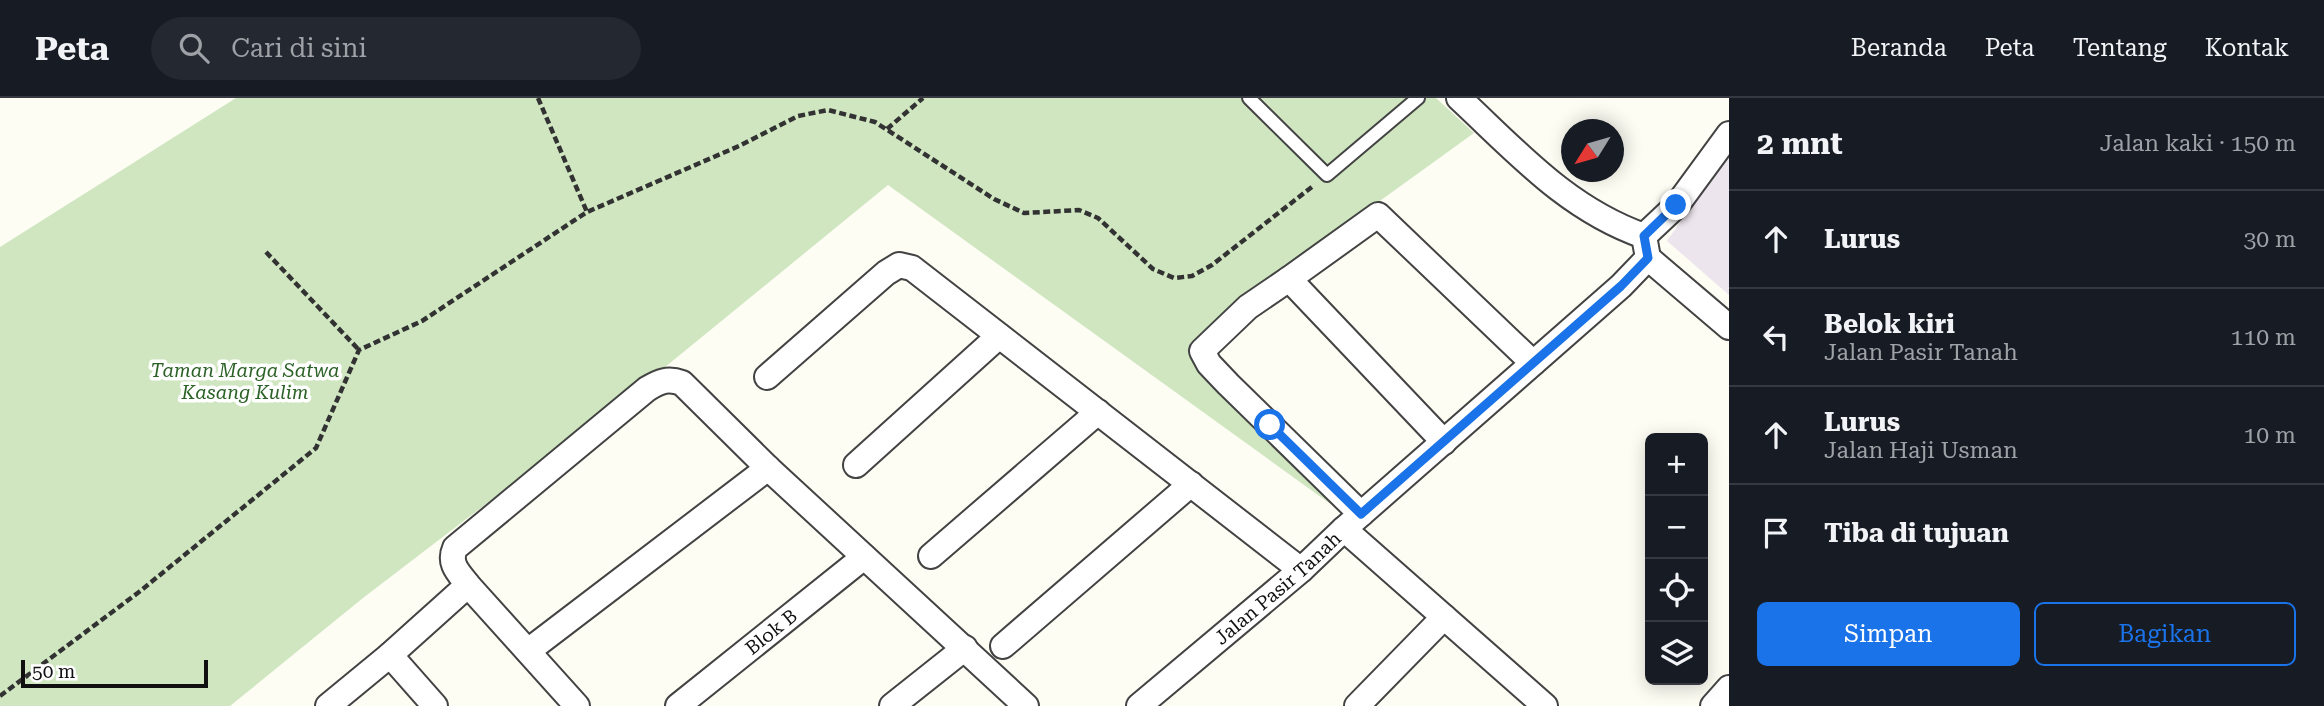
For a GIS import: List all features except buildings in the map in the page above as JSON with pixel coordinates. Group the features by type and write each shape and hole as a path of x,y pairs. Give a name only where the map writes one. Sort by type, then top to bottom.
{"street":[{"path":"1459,98 1558,191 1646,247 1729,327"},
{"name":"Jalan Pasir Tanah","path":"1139,706 1301,570 1352,521 1621,286 1646,247 1729,134"},
{"path":"1534,363 1378,215 1248,307 1202,352 1209,364 1352,521 1444,617 1545,706"},
{"path":"767,377 886,272 899,265 912,268 1301,570"},
{"path":"1289,279 1444,442"},
{"path":"856,465 999,336"},
{"path":"577,706 468,585 452,560 455,548 657,382 671,379 682,383 768,468 1026,706"},
{"path":"931,556 1098,412"},
{"path":"528,651 768,468"},
{"path":"1003,646 1191,484"},
{"name":"Blok B","path":"678,706 864,557"},
{"path":"328,706 468,585"},
{"path":"1370,702 1444,617"},
{"path":"892,706 965,648"},
{"path":"390,655 435,706"},
{"path":"1713,706 1729,688"}],"lane":[{"path":"1249,98 1327,175 1418,98"}],"path":[{"path":"538,98 587,212"},
{"path":"887,130 923,98"},
{"path":"0,696 139,592 316,448 359,350 422,321 587,212 739,146 798,116 828,110 875,122 994,199 1024,213 1079,210 1098,218 1153,269 1174,278 1192,276 1212,265 1327,175"},
{"path":"266,252 359,350"}],"shaded area":[{"path":"1729,153 1729,295 1667,241"}],"green space":[{"name":"Taman Marga Satwa Kasang Kulim","path":"236,98 1436,98 1474,133 1251,294 1188,351 1336,508 888,185 670,363 363,598 230,706 0,706 0,247"}],"route":[{"path":"1270,425 1361,514 1621,286 1648,258 1644,236 1676,205"}]}
